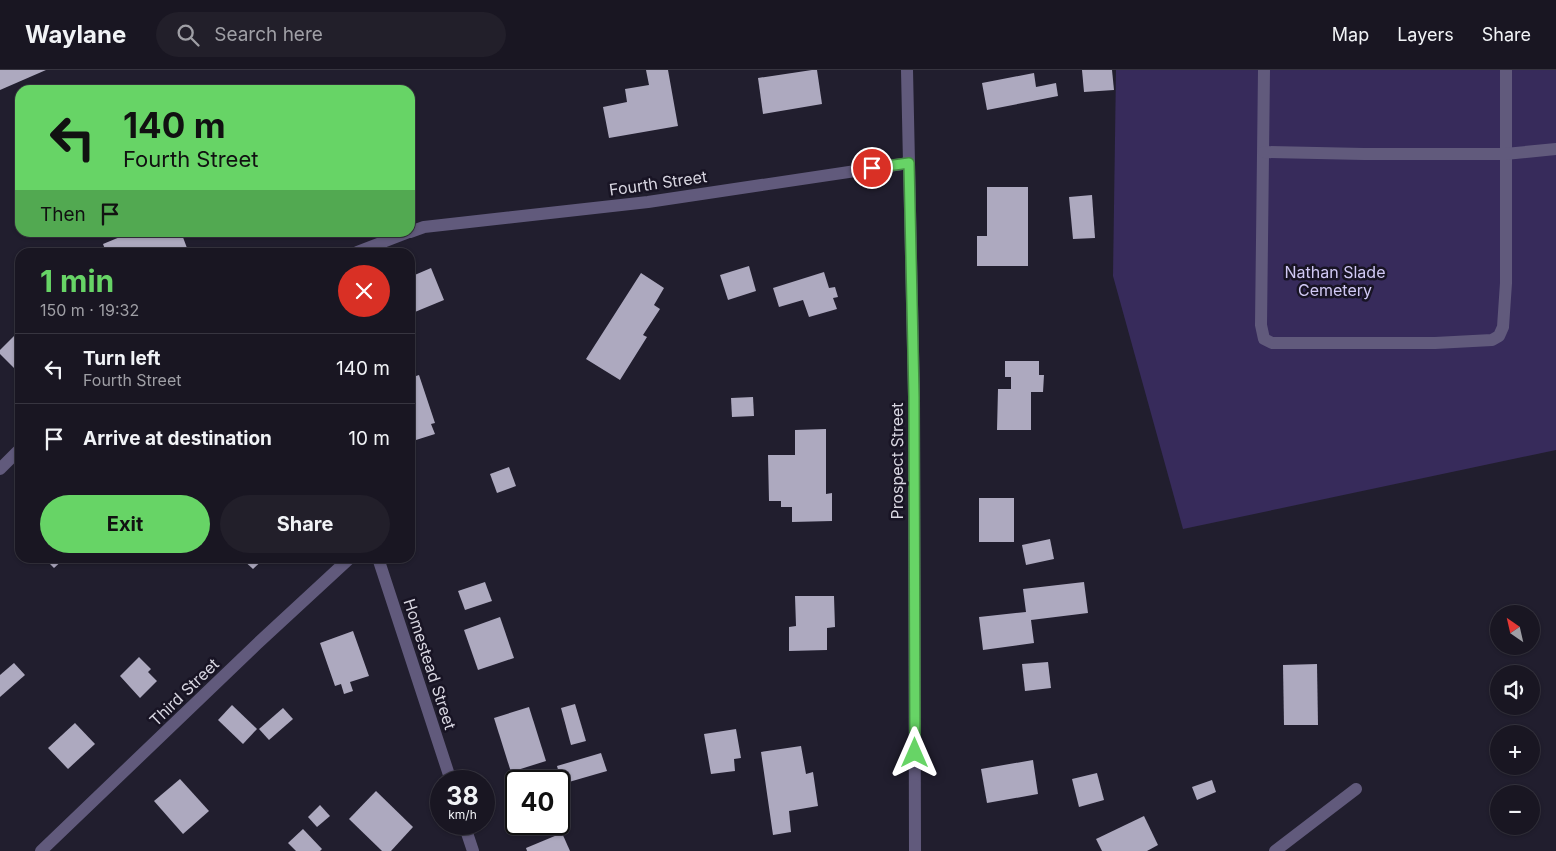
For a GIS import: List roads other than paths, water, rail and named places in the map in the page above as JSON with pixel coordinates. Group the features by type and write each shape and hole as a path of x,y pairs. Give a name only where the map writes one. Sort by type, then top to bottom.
{"street":[{"name":"Prospect Street","path":"907,70 914,397 915,851"},
{"path":"1264,70 1261,325 1264,339 1272,344 1435,343 1492,340 1499,336 1503,327 1506,283 1506,70"},
{"path":"1264,152 1505,154 1556,149"},
{"name":"Fourth Street","path":"415,230 648,202 909,163"},
{"name":"Fourth Street","path":"367,248 396,237"},
{"path":"0,468 15,454"},
{"name":"Third Street","path":"41,851 257,644 345,563"},
{"name":"Homestead Street","path":"380,563 447,770"},
{"path":"1275,851 1356,789"},
{"path":"468,835 473,851"}],"park label":[{"name":"Nathan Slade Cemetery","path":"1335,281"}]}
